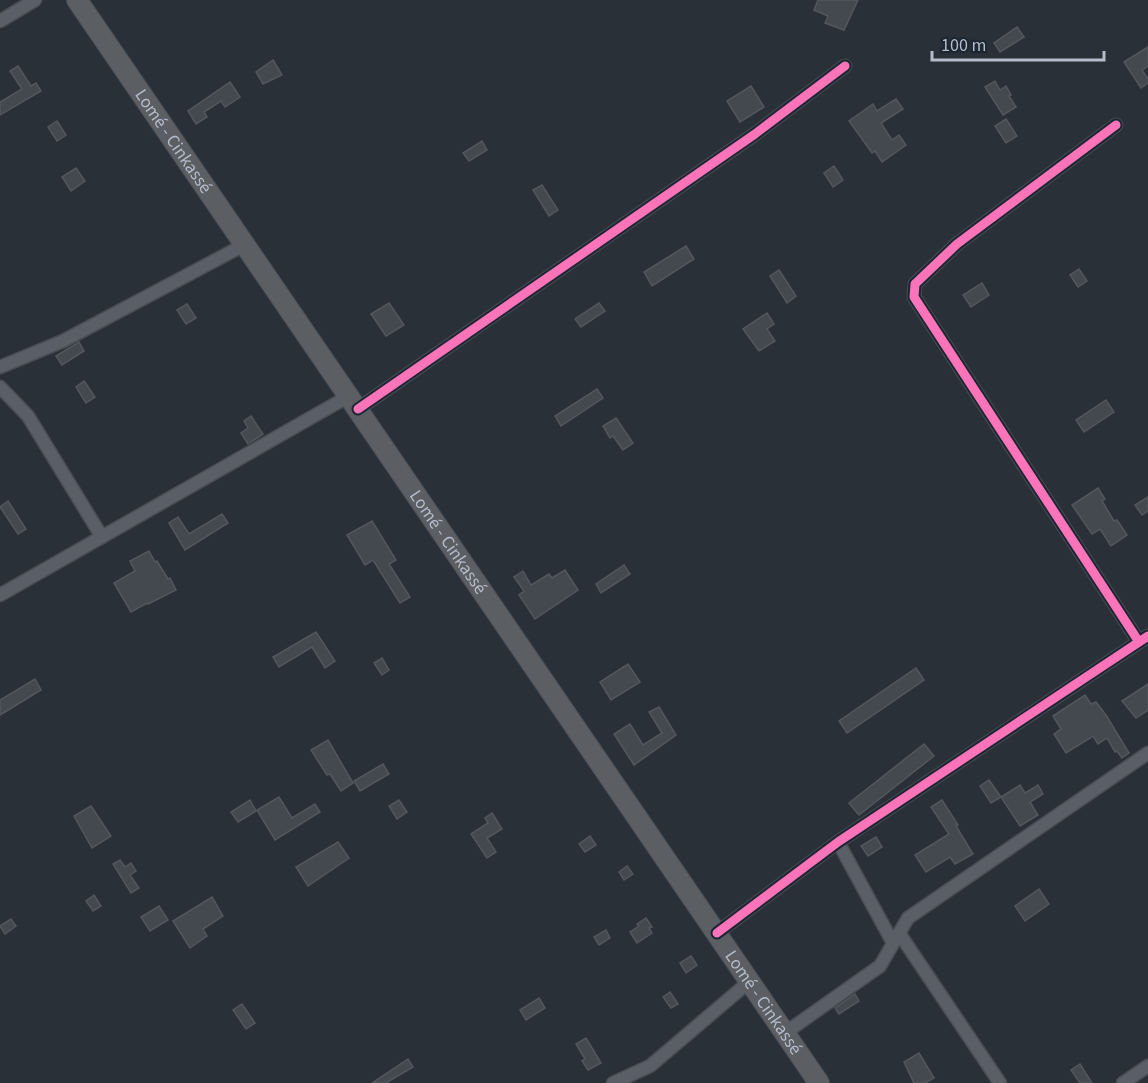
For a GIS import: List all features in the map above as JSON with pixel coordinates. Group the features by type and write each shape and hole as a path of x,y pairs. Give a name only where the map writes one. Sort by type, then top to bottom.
{"highway":[{"name":"Lomé - Cinkassé","path":"77,0 819,1083"}],"street":[{"path":"0,21 35,0"},
{"path":"0,596 102,537 353,403 755,134 845,66"},
{"path":"717,933 838,842 1144,639 914,297 915,284 957,244 1116,125"},
{"path":"0,368 63,341 244,245"},
{"path":"0,387 28,416 102,537"},
{"path":"785,1033 880,966 908,918 1148,753"},
{"path":"838,842 896,938 1000,1083"},
{"path":"613,1083 650,1066 750,981"},
{"path":"1124,1083 1148,1066"}],"building":[{"path":"818,0 858,0 844,30 825,23 828,16 814,10"},
{"path":"1017,27 1024,37 1000,52 994,43"},
{"path":"1148,47 1148,66 1142,70 1148,83 1141,88 1124,62"},
{"path":"273,60 282,75 263,84 256,72"},
{"path":"18,66 31,86 36,83 41,91 0,115 0,102 22,89 10,71"},
{"path":"995,81 1000,90 1006,86 1016,107 1003,115 985,87"},
{"path":"230,82 240,97 225,107 221,101 204,112 207,117 196,124 188,111"},
{"path":"751,86 764,107 740,122 727,101"},
{"path":"896,99 903,109 881,123 892,140 899,135 906,145 882,162 875,151 872,153 849,121 873,104 877,111"},
{"path":"1006,119 1017,136 1006,143 995,126"},
{"path":"57,121 66,135 57,141 48,127"},
{"path":"482,141 487,150 469,161 463,153"},
{"path":"834,166 843,180 833,187 824,173"},
{"path":"76,168 85,181 71,191 62,177"},
{"path":"542,185 558,210 549,216 533,190"},
{"path":"686,246 694,259 652,286 644,272"},
{"path":"1079,269 1087,281 1078,287 1070,275"},
{"path":"779,270 796,296 787,303 770,276"},
{"path":"982,283 989,295 971,307 963,295"},
{"path":"389,303 404,325 386,336 371,314"},
{"path":"599,303 605,311 581,327 575,319"},
{"path":"187,304 196,318 186,324 177,310"},
{"path":"767,313 774,324 767,329 775,341 759,351 743,329"},
{"path":"79,342 84,351 62,365 56,356"},
{"path":"84,381 95,397 86,403 76,387"},
{"path":"597,389 603,398 561,426 555,416"},
{"path":"1106,400 1114,412 1084,432 1076,420"},
{"path":"251,416 263,434 248,444 241,433 248,428 244,421"},
{"path":"616,418 633,443 623,450 613,436 610,438 603,426"},
{"path":"1098,488 1105,499 1102,501 1114,521 1117,520 1127,535 1111,546 1100,529 1092,534 1072,505"},
{"path":"1148,497 1148,511 1142,515 1135,505"},
{"path":"8,501 26,529 18,534 0,507"},
{"path":"222,514 228,523 185,550 169,523 178,517 189,534"},
{"path":"372,521 396,560 389,564 410,597 400,603 373,560 365,565 347,535"},
{"path":"149,551 168,579 170,578 176,590 131,612 114,583 135,571 130,561"},
{"path":"624,565 630,574 601,593 596,584"},
{"path":"565,570 578,590 535,619 519,595 524,591 514,577 523,571 531,585 549,574 552,578"},
{"path":"316,632 335,661 325,668 312,647 279,667 273,657"},
{"path":"382,658 389,670 382,675 374,663"},
{"path":"628,664 640,682 611,700 600,682"},
{"path":"916,668 924,680 847,733 839,721"},
{"path":"35,679 41,690 0,715 0,700"},
{"path":"1148,684 1148,710 1136,718 1122,701"},
{"path":"1085,695 1091,704 1096,702 1106,715 1129,753 1122,758 1117,751 1115,752 1107,738 1098,744 1093,736 1066,753 1054,734 1061,729 1053,716"},
{"path":"659,707 676,735 634,765 614,734 630,724 643,745 662,733 649,712"},
{"path":"328,740 353,783 341,791 330,774 327,775 311,750"},
{"path":"924,744 934,756 859,815 849,803"},
{"path":"383,764 389,774 360,791 354,781"},
{"path":"989,780 1001,797 991,803 980,786"},
{"path":"1020,785 1025,793 1038,785 1043,794 1030,802 1038,815 1020,826 1001,797"},
{"path":"279,797 292,818 315,804 320,812 275,840 257,810"},
{"path":"250,800 256,811 238,822 231,812"},
{"path":"399,800 407,812 397,819 389,806"},
{"path":"942,800 973,854 955,864 950,857 926,872 915,855 949,834 931,807"},
{"path":"91,806 111,836 92,848 74,816"},
{"path":"492,813 502,829 487,838 496,852 487,858 471,834 488,823 485,818"},
{"path":"590,836 596,845 585,852 579,844"},
{"path":"876,837 882,847 868,856 861,846"},
{"path":"338,842 349,858 308,886 296,867"},
{"path":"120,860 125,867 131,863 136,871 130,875 139,888 131,893 113,864"},
{"path":"627,866 633,874 624,880 619,872"},
{"path":"1039,889 1049,904 1025,921 1015,906"},
{"path":"94,895 101,906 93,911 86,901"},
{"path":"212,897 223,916 203,929 207,936 190,948 173,921"},
{"path":"159,906 168,920 150,931 141,917"},
{"path":"646,918 652,927 649,928 652,933 637,943 630,932"},
{"path":"11,919 16,926 5,934 0,926"},
{"path":"606,930 610,938 599,945 594,937"},
{"path":"691,956 697,965 686,973 680,963"},
{"path":"670,992 678,1004 671,1008 663,997"},
{"path":"855,994 859,1001 839,1014 835,1008"},
{"path":"539,998 545,1008 526,1020 520,1010"},
{"path":"242,1004 255,1023 246,1029 233,1010"},
{"path":"586,1038 601,1063 588,1070 582,1061 585,1059 576,1044"},
{"path":"919,1053 934,1078 925,1083 914,1083 904,1062"},
{"path":"408,1059 413,1067 386,1083 372,1083"},
{"path":"1080,1064 1092,1083 1080,1083 1071,1070"}],"cycle path":[{"path":"358,409 755,134 845,66"},
{"path":"1116,125 957,244 915,284 914,297 1139,642"},
{"path":"717,933 838,842 1148,636"}]}
